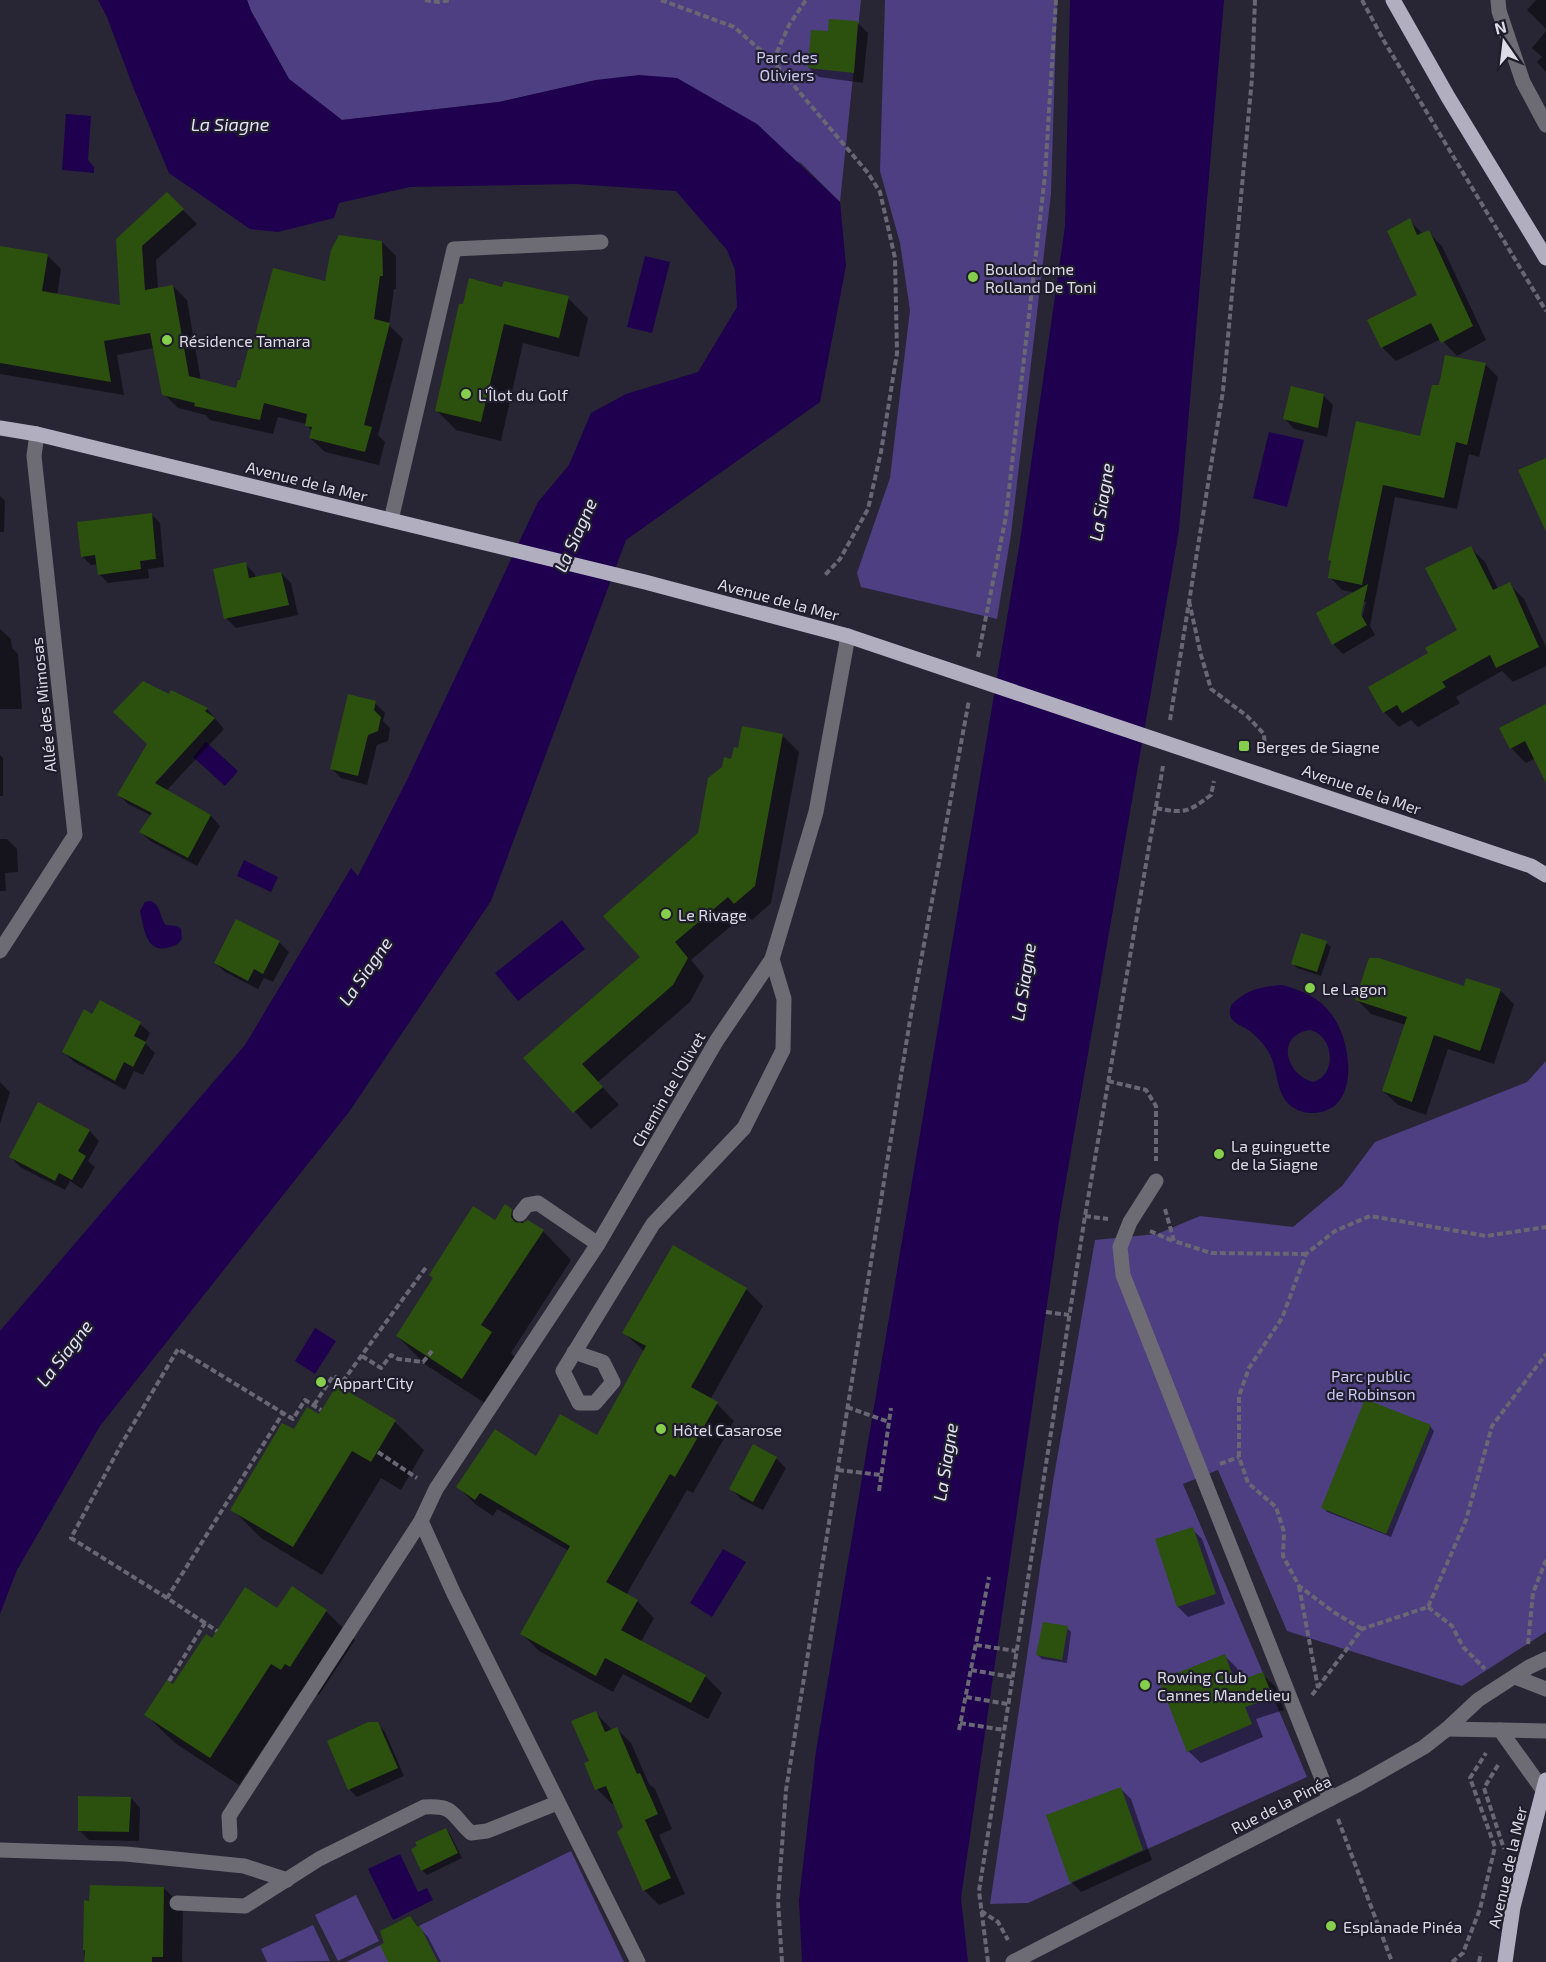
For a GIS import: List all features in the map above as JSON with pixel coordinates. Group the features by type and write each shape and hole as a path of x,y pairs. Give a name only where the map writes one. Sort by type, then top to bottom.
{"main road":[{"path":"1395,1 1448,97 1546,258"},
{"name":"Avenue de la Mer","path":"0,428 37,434 645,582 848,636 1539,866 1546,875"},
{"name":"Avenue de la Mer","path":"1505,1962 1513,1907 1545,1785"}],"street":[{"path":"1498,0 1499,11 1524,82 1546,125"},
{"path":"391,520 454,249 601,242"},
{"name":"Allée des Mimosas","path":"0,951 75,834 34,456 37,434"},
{"name":"Chemin de l'Olivet","path":"230,1835 229,1816 422,1521 436,1489 598,1245 717,1040 772,959 816,812 848,636"},
{"path":"574,1352 653,1224 744,1128 783,1050 784,999 772,959"},
{"path":"1156,1181 1130,1222 1120,1247 1123,1275 1330,1799"},
{"path":"520,1214 526,1205 538,1203 598,1245"},
{"path":"422,1521 454,1593 638,1962"},
{"name":"Rue de la Pinéa","path":"1016,1960 1330,1799 1424,1746 1447,1729 1478,1700 1529,1666 1546,1659"},
{"path":"1515,1677 1546,1689"},
{"path":"1447,1729 1546,1731"},
{"path":"1500,1730 1545,1785"},
{"path":"177,1903 245,1906 319,1859 424,1807 441,1806 454,1812 463,1826 471,1833 487,1831 557,1803"},
{"path":"0,1850 138,1855 244,1866 287,1880"}],"path":[{"path":"425,0 452,0"},
{"path":"661,0 734,27 773,61 868,173 880,192 895,258 897,353 881,452 868,509 840,560 825,575"},
{"path":"773,61 789,26 806,0"},
{"path":"977,661 1006,516 1045,175 1056,0"},
{"path":"1169,726 1223,391 1252,78 1256,0"},
{"path":"1362,0 1384,41 1546,311"},
{"path":"1188,597 1211,689 1247,716 1264,734 1267,776"},
{"path":"782,1962 778,1901 786,1790 910,1020 970,694"},
{"path":"1156,808 1177,812 1192,809 1211,795 1220,760"},
{"path":"988,1962 979,1892 1069,1315 1163,761"},
{"path":"1108,1081 1146,1090 1156,1106 1156,1181 1174,1241 1210,1253 1306,1254"},
{"path":"1318,1689 1299,1586 1283,1556 1284,1532 1276,1507 1248,1483 1239,1457 1239,1396 1249,1368 1282,1318 1306,1254 1335,1231 1370,1216 1486,1236 1546,1227"},
{"path":"314,1405 333,1376 343,1381 427,1266"},
{"path":"1046,1312 1069,1315"},
{"path":"217,1631 71,1538 122,1443 178,1349 293,1419 305,1400 321,1410"},
{"path":"362,1356 381,1368 391,1355 398,1359 423,1362 432,1351"},
{"path":"1296,1713 1318,1689 1362,1629 1428,1606 1466,1520 1492,1426 1546,1354"},
{"path":"847,1407 889,1422"},
{"path":"879,1491 891,1408"},
{"path":"167,1598 283,1413"},
{"path":"378,1452 436,1489"},
{"path":"838,1470 881,1475"},
{"path":"1527,1652 1533,1593 1546,1560"},
{"path":"959,1730 989,1577"},
{"path":"1299,1586 1335,1613 1362,1629"},
{"path":"1428,1606 1452,1626 1463,1647 1502,1686"},
{"path":"169,1681 206,1623"},
{"path":"975,1645 1016,1651"},
{"path":"971,1670 1012,1677"},
{"path":"966,1697 1008,1704"},
{"path":"960,1723 1004,1730"},
{"path":"1452,1962 1463,1953 1480,1909 1495,1847 1470,1778 1500,1730"},
{"path":"1496,1768 1484,1788 1504,1850"},
{"path":"1330,1799 1392,1962"},
{"path":"980,1911 998,1922 1016,1960"},
{"path":"1479,1962 1483,1944"}],"green space":[{"name":"Parc des Oliviers","path":"247,0 861,0 840,202 801,163 596,80 499,102 342,120 289,79"},
{"name":"Boulodrome Rolland De Toni","path":"885,0 1057,0 1051,194 1011,534 997,619 861,587 857,573 890,478 910,310 900,243 880,171"},
{"name":"Parc public de Robinson","path":"1546,1061 1546,1632 1462,1686 1287,1631 1218,1470 1183,1484 1307,1777 1028,1903 990,1904 1053,1482 1095,1240 1157,1234 1200,1216 1293,1227 1342,1186 1375,1142 1527,1082"},
{"path":"571,1851 624,1962 346,1962"},
{"path":"356,1895 379,1941 338,1961 315,1915"},
{"path":"313,1925 330,1961 267,1962 261,1949"}],"water":[{"name":"La Siagne","path":"98,0 247,0 289,79 342,120 499,102 596,80 639,75 677,78 757,124 840,202 846,266 820,402 626,540 491,901 349,1112 100,1426 17,1570 0,1614 0,1331 245,1045 351,868 358,876 407,780 538,502 569,465 591,413 626,394 698,372 737,307 735,270 727,250 676,191 575,184 410,187 339,203 334,218 278,232 250,229 169,173 107,17"},
{"path":"1070,0 1224,0 1179,530 1060,1215 961,1898 968,1962 802,1962 799,1900 816,1751 1020,541 1065,226"},
{"path":"66,114 91,116 88,160 94,167 94,173 62,170"},
{"path":"645,256 670,262 652,333 627,327"},
{"path":"1269,432 1304,440 1287,507 1253,498"},
{"path":"206,742 238,771 225,786 193,757"},
{"path":"244,860 278,877 271,892 237,876"},
{"path":"150,901 157,905 166,925 177,926 181,929 182,938 176,945 160,948 154,946 147,937 140,911 145,902"},
{"path":"562,920 585,949 518,1001 495,973"},
{"path":"1282,985 1316,999 1332,1015 1345,1042 1348,1075 1345,1090 1338,1102 1327,1110 1308,1113 1289,1104 1280,1090 1274,1064 1266,1048 1250,1031 1231,1018 1231,1005 1243,995 1261,988","holes":["1309,1030 1324,1039 1330,1055 1326,1071 1321,1078 1313,1082 1296,1072 1288,1056 1288,1047 1291,1040 1298,1034"]},
{"path":"315,1328 336,1341 315,1374 295,1361"},
{"path":"723,1549 746,1562 712,1617 690,1603"},
{"path":"400,1854 418,1892 427,1888 433,1900 393,1920 368,1869"}],"building":[{"path":"829,19 858,21 854,73 808,68 811,30 828,31"},
{"path":"167,192 184,209 142,246 145,290 173,285 189,376 236,388 249,346 252,347 273,268 325,281 331,250 339,235 382,241 383,276 380,276 374,319 390,323 364,425 372,427 365,452 309,438 312,427 305,426 307,414 264,403 260,420 194,406 195,403 162,395 150,333 104,341 111,382 0,363 0,246 48,254 42,291 120,305 116,239"},
{"path":"1410,218 1417,235 1429,230 1473,326 1441,343 1431,323 1381,348 1367,320 1417,295 1387,231"},
{"path":"469,278 502,287 504,281 569,296 559,338 504,324 481,422 435,411 459,304 463,304"},
{"path":"1445,355 1486,363 1467,445 1456,442 1444,498 1383,485 1362,585 1328,578 1331,561 1328,560 1356,421 1420,436 1432,385 1439,385"},
{"path":"1291,386 1324,394 1318,428 1283,419"},
{"path":"1546,458 1546,532 1518,470"},
{"path":"152,513 156,559 140,561 141,569 98,575 95,555 81,557 77,522"},
{"path":"1471,546 1493,590 1510,582 1539,647 1496,668 1490,655 1442,682 1446,687 1402,713 1397,705 1383,713 1368,687 1428,653 1425,648 1457,630 1425,568"},
{"path":"246,562 249,578 281,572 289,605 224,619 213,569"},
{"path":"1368,584 1361,615 1367,625 1332,645 1316,613"},
{"path":"143,681 169,694 171,690 208,708 205,711 215,718 155,783 211,815 188,858 139,832 152,813 117,795 147,744 113,712"},
{"path":"348,694 376,701 374,710 381,717 378,731 368,735 358,776 330,769"},
{"path":"1546,704 1546,783 1525,741 1510,749 1499,728"},
{"path":"742,726 783,734 755,886 734,904 728,897 675,942 688,958 673,985 582,1064 603,1087 573,1113 523,1058 640,957 603,916 698,833 708,778 722,767 724,757 731,759 734,747 738,748"},
{"path":"236,919 280,941 263,974 254,969 248,981 214,963"},
{"path":"1301,933 1327,941 1317,972 1291,964"},
{"path":"1369,958 1379,958 1464,986 1466,978 1501,989 1480,1051 1434,1035 1412,1102 1382,1091 1407,1017 1355,1000"},
{"path":"100,1000 141,1022 134,1036 146,1042 133,1067 124,1062 115,1081 62,1052 84,1009 92,1014"},
{"path":"38,1102 90,1130 78,1151 86,1156 72,1180 59,1173 55,1181 9,1157"},
{"path":"505,1204 512,1209 511,1217 515,1222 523,1223 528,1220 544,1230 481,1325 492,1332 462,1379 396,1336 433,1278 429,1275 473,1206 495,1220"},
{"path":"673,1245 747,1288 691,1387 718,1402 675,1477 670,1474 606,1582 638,1600 621,1630 706,1675 691,1703 605,1658 596,1676 520,1634 570,1546 480,1493 475,1500 456,1487 495,1429 536,1456 560,1414 597,1435 646,1346 622,1333"},
{"path":"337,1385 396,1420 371,1462 352,1451 293,1547 230,1510 282,1423 294,1429 307,1407 319,1414"},
{"path":"1365,1399 1431,1425 1386,1534 1321,1508"},
{"path":"753,1444 777,1457 753,1502 729,1489"},
{"path":"1193,1527 1216,1594 1177,1607 1155,1539"},
{"path":"292,1586 327,1610 290,1667 285,1664 281,1670 271,1664 210,1758 144,1715 167,1680 173,1684 206,1634 212,1638 245,1587 277,1608"},
{"path":"1043,1622 1068,1626 1062,1660 1036,1655"},
{"path":"1225,1654 1235,1682 1263,1672 1273,1698 1245,1707 1252,1724 1187,1752 1159,1680"},
{"path":"596,1711 605,1732 617,1727 637,1774 640,1773 658,1814 645,1820 671,1878 643,1891 617,1832 623,1827 606,1786 595,1790 584,1763 589,1761 571,1721"},
{"path":"368,1722 378,1722 398,1768 348,1790 327,1741"},
{"path":"1121,1787 1143,1850 1070,1883 1046,1815"},
{"path":"78,1796 131,1797 129,1832 78,1831"},
{"path":"446,1828 458,1853 421,1871 411,1849 417,1846 415,1842"},
{"path":"90,1885 164,1887 163,1957 152,1957 152,1962 84,1962 84,1900 89,1901"},
{"path":"410,1916 418,1927 420,1926 438,1962 388,1962 380,1945 384,1943 380,1931"}],"place":[{"name":"Boulodrome Rolland De Toni","path":"973,277"},
{"name":"Résidence Tamara","path":"167,340"},
{"name":"L’Îlot du Golf","path":"466,394"},
{"name":"Berges de Siagne","path":"1244,746"},
{"name":"Le Rivage","path":"666,914"},
{"name":"Le Lagon","path":"1310,988"},
{"name":"La guinguette de la Siagne","path":"1219,1154"},
{"name":"Appart'City","path":"321,1382"},
{"name":"Hôtel Casarose","path":"661,1429"},
{"name":"Rowing Club Cannes Mandelieu","path":"1145,1685"},
{"name":"Esplanade Pinéa","path":"1331,1926"}]}
